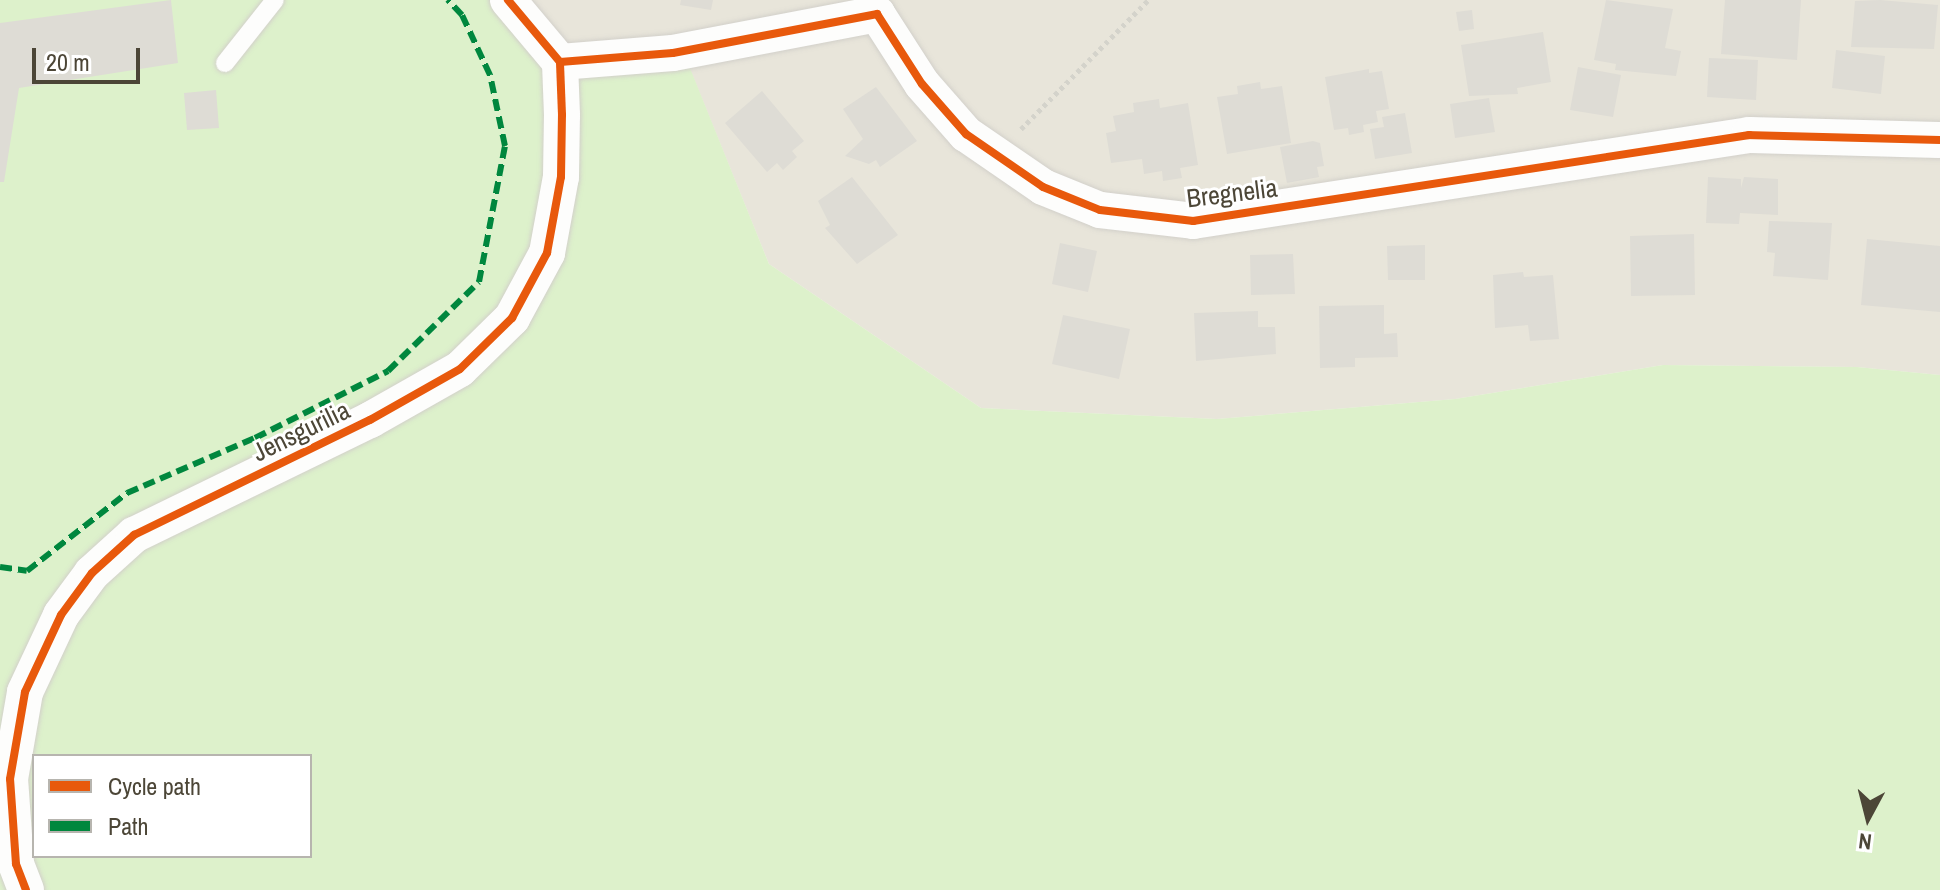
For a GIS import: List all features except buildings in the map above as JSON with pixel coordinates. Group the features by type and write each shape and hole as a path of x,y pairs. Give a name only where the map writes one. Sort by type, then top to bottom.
{"street":[{"path":"508,0 560,62"},
{"name":"Bregnelia","path":"560,62 673,53 876,7 922,84 966,134 1043,187 1100,210 1193,221 1749,135 1940,140"},
{"name":"Jensgurilia","path":"26,890 16,864 10,779 25,692 61,615 92,573 134,535 370,420 460,369 512,318 547,253 561,177 560,62"}],"lane":[{"path":"225,63 275,0"}],"path":[{"path":"996,155 1148,0"}],"shaded area":[{"path":"516,0 1940,0 1940,375 1857,367 1663,365 1455,399 1217,419 981,408 769,264 690,69 558,45"}],"green space":[{"path":"0,0 516,0 558,45 690,68 769,264 981,408 1217,419 1455,399 1663,365 1857,367 1940,375 1940,890 0,890"}],"marked path":[{"path":"0,567 27,571 127,493 255,438 388,371 479,282 505,146 490,75 462,15 448,0"}],"cycle path":[{"path":"26,890 16,864 10,779 25,692 61,615 92,573 134,535 370,420 460,369 512,318 547,253 561,177 562,115 560,62 508,0"},
{"path":"560,62 673,53 877,14 922,84 966,134 1043,187 1100,210 1193,221 1749,135 1940,140"}]}
